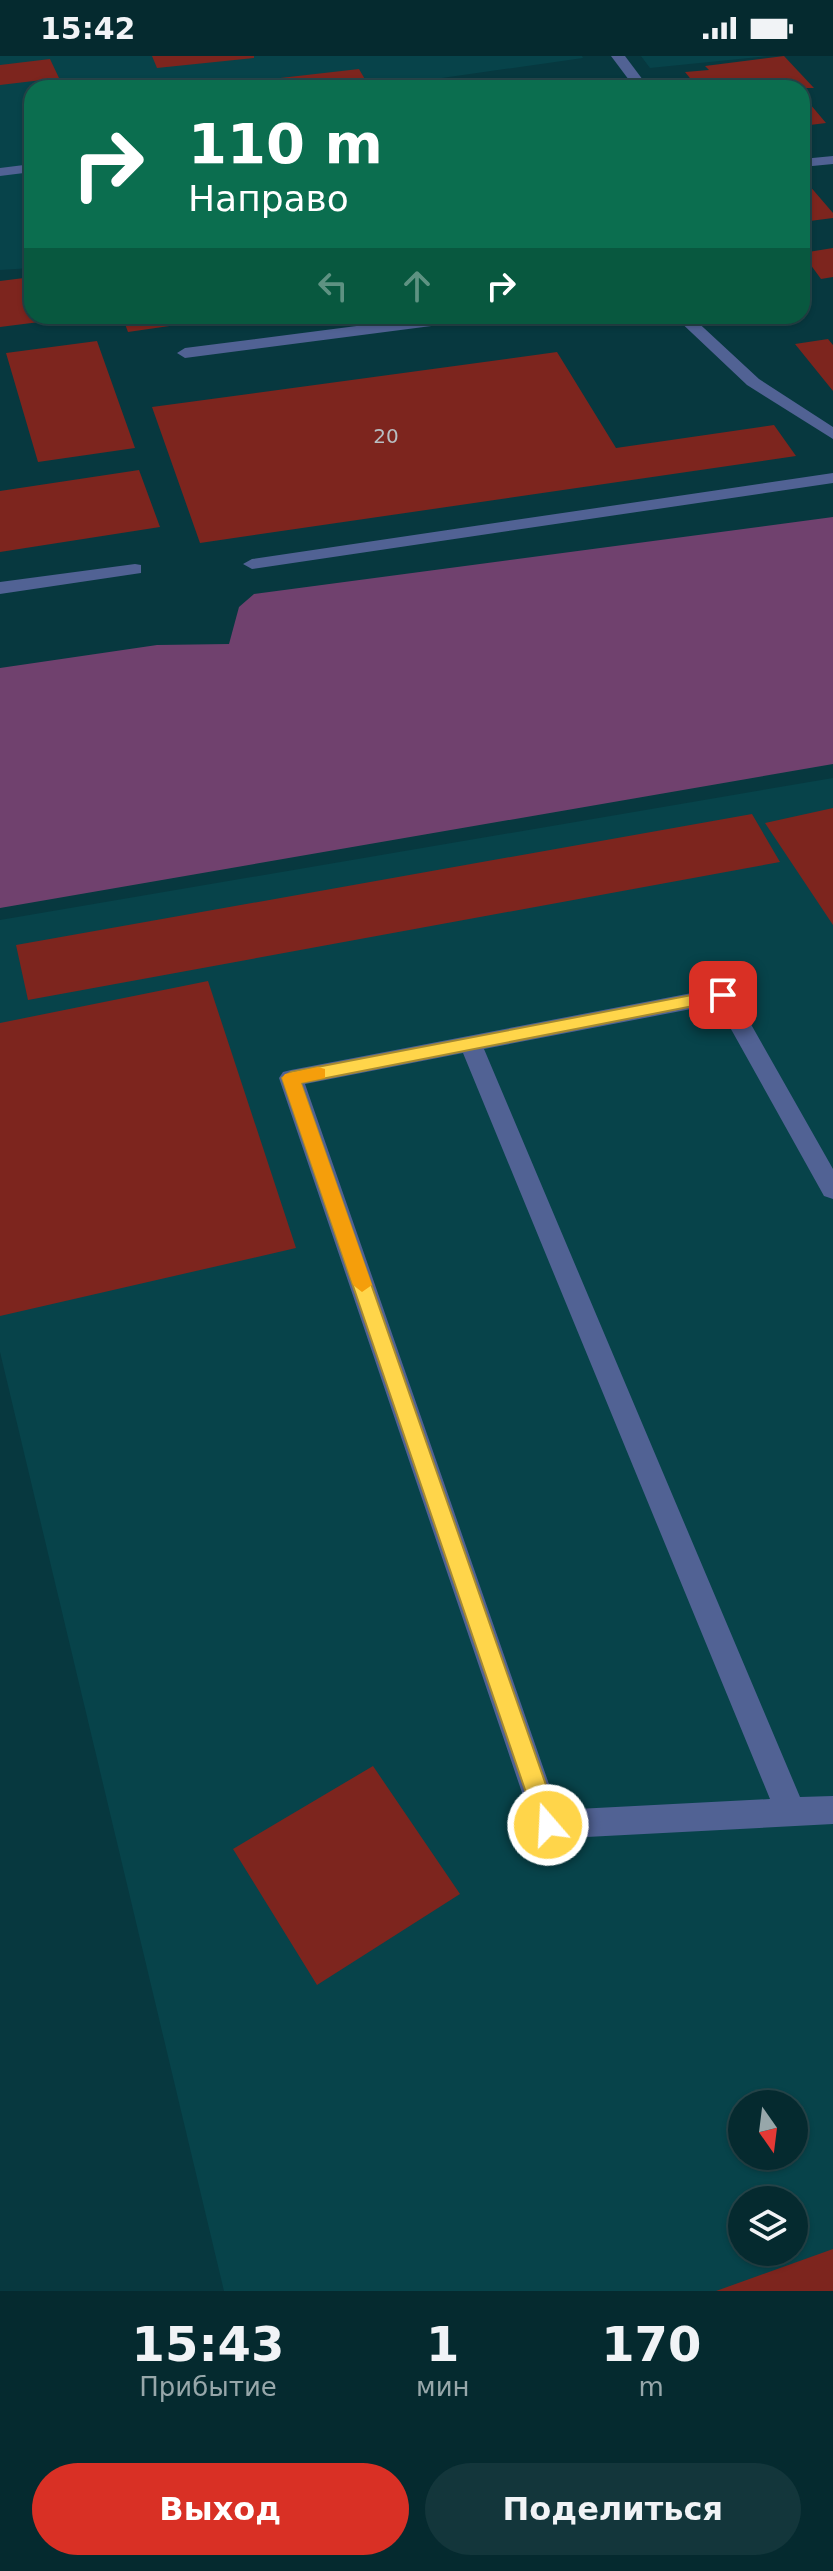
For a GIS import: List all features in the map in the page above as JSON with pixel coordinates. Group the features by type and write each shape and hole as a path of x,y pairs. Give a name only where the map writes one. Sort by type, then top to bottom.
{"lane":[{"path":"618,56 636,80"},
{"path":"810,162 833,160"},
{"path":"0,172 24,169"},
{"path":"185,353 408,324"},
{"path":"691,324 753,382 833,434"},
{"path":"252,564 833,478"},
{"path":"0,588 135,569"},
{"path":"833,1190 723,995 291,1078 548,1825 833,1810"},
{"path":"471,1044 791,1813"}],"shaded area":[{"path":"0,56 583,58 428,80 24,80 24,268 0,270"},
{"path":"641,56 768,56 650,68"},
{"path":"833,517 833,764 0,908 0,668 157,645 229,644 239,607 254,594"},
{"path":"833,778 833,2291 224,2291 0,1352 0,920"}],"building":[{"path":"152,56 254,56 254,58 157,68"},
{"path":"784,56 806,80 692,80 685,72 709,70 705,66"},
{"path":"50,59 59,78 0,85 0,65"},
{"path":"359,69 365,80 263,80"},
{"path":"810,104 826,123 810,125"},
{"path":"810,186 833,213 833,218 810,221"},
{"path":"833,248 833,277 821,279 810,264 810,252"},
{"path":"24,278 24,324 0,327 0,281"},
{"path":"125,324 183,324 128,332"},
{"path":"828,339 833,345 833,391 795,344"},
{"path":"97,341 135,448 38,462 6,353"},
{"path":"557,352 616,448 774,425 796,456 200,543 152,407"},
{"path":"139,470 160,527 0,552 0,491"},
{"path":"833,808 833,925 765,823"},
{"path":"752,814 780,862 28,1000 16,945"},
{"path":"208,981 296,1248 0,1316 0,1023"},
{"path":"373,1766 460,1894 317,1985 233,1849"},
{"path":"833,2249 833,2291 716,2291 786,2266 808,2266 808,2258"}],"slow traffic":[{"path":"318,1073 291,1078 362,1285"}],"route":[{"path":"548,1825 291,1078 723,995"}]}
